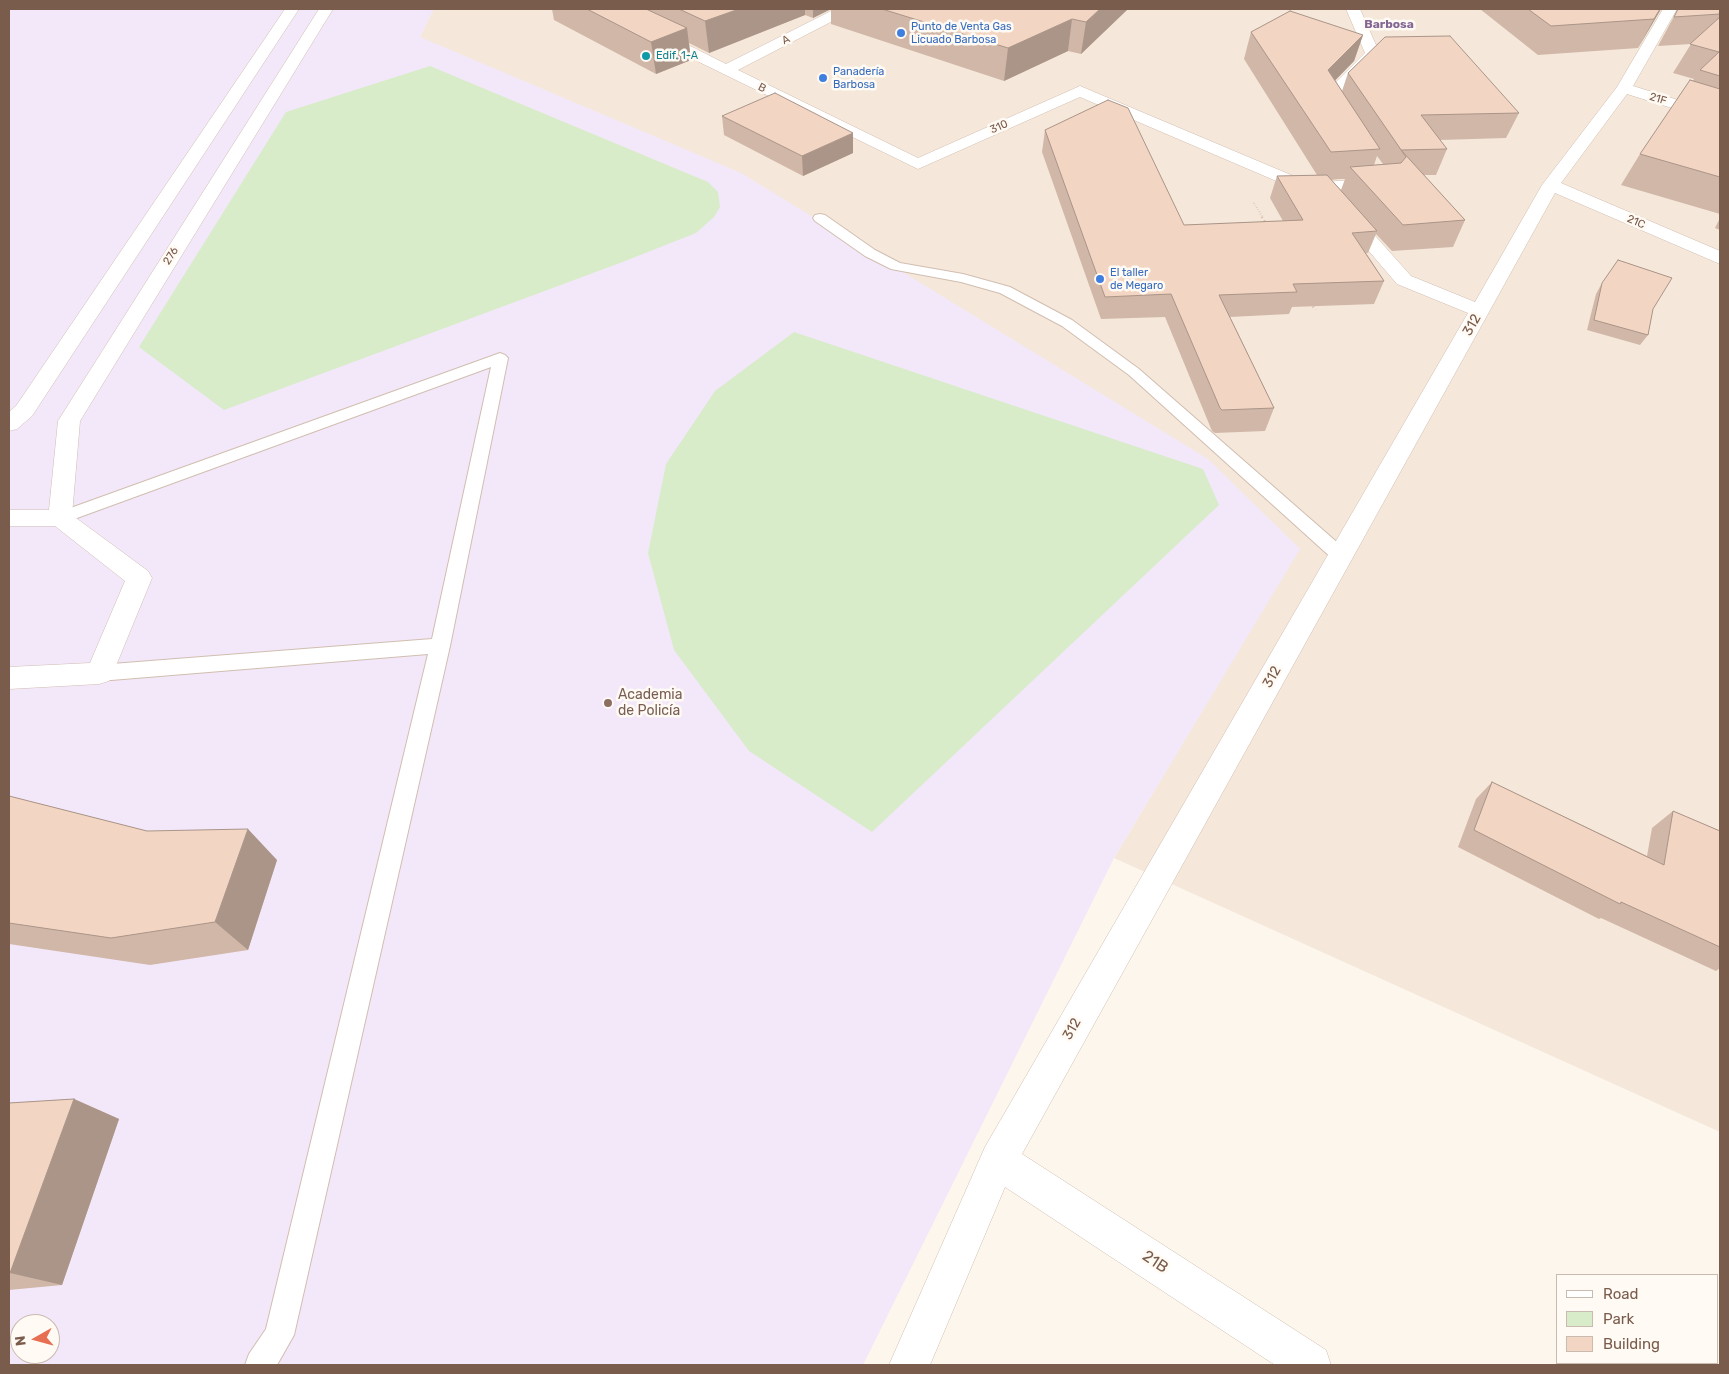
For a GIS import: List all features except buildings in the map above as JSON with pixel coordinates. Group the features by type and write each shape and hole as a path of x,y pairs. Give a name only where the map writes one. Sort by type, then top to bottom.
{"street":[{"path":"9,424 24,411 292,9"},
{"name":"276","path":"60,518 69,421 326,9"},
{"name":"B","path":"610,9 610,13 918,164"},
{"name":"A","path":"726,70 845,9"},
{"path":"1349,128 1329,97 1374,54 1353,9"},
{"name":"312","path":"909,1365 998,1160 1551,185 1624,88 1670,9"},
{"name":"21F","path":"1624,88 1720,118"},
{"name":"310","path":"918,164 1080,91 1225,153"},
{"path":"1225,153 1308,188 1384,183 1374,167"},
{"name":"21C","path":"1551,185 1720,258"},
{"path":"1323,187 1404,280 1480,311"},
{"path":"9,518 60,518 138,578 99,673 9,678"},
{"name":"21B","path":"998,1160 1312,1365"}],"lane":[{"path":"820,218 870,253 896,266 963,278 1005,290 1067,322 1134,372 1341,556"},
{"path":"60,518 500,358 440,646 279,1335 260,1365"},
{"path":"99,673 440,646"}],"path":[{"path":"1225,153 1268,227"},
{"path":"1310,301 1315,310"}],"shaded area":[{"name":"Academia de Policía","path":"9,9 434,9 420,37 741,173 1208,459 1300,549 1114,858 863,1365 9,1365"},
{"name":"Barbosa","path":"433,9 1720,9 1720,1132 1114,858 1299,549 420,37"}],"green space":[{"path":"430,66 708,182 718,192 720,207 714,217 696,233 224,410 139,347 286,112"},
{"path":"794,332 1203,469 1219,505 872,832 749,751 674,650 648,553 666,464 715,391"}],"place":[{"name":"Punto de Venta Gas Licuado Barbosa","path":"901,33"},
{"name":"Edif. 1-A","path":"646,56"},
{"name":"Panadería Barbosa","path":"823,78"},
{"name":"El taller de Megaro","path":"1100,279"},
{"name":"Academia de Policía","path":"608,703"}],"district":[{"name":"Barbosa","path":"1389,25"}]}
